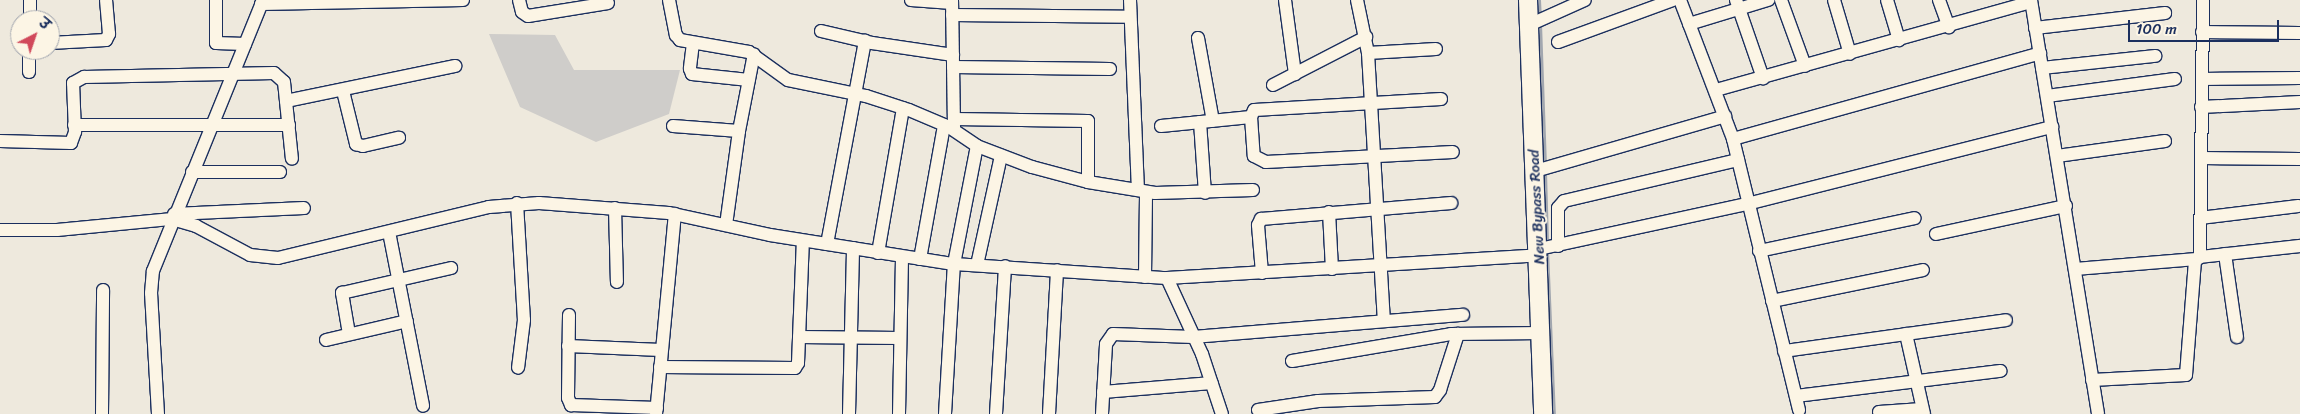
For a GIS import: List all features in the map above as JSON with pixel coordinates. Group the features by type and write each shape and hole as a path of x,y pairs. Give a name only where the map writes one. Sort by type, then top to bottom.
{"main road":[{"name":"New Bypass Road","path":"1528,0 1538,22 1542,169 1547,250 1542,333 1543,414"}],"street":[{"path":"60,42 106,40 109,34 106,0"},
{"path":"216,0 216,43 245,44"},
{"path":"158,414 151,280 173,216 262,2 463,0"},
{"path":"519,0 522,12 528,16 608,3"},
{"path":"670,0 677,38 693,43 754,54 788,80 854,93 950,125 977,146 1001,156 1088,182 1142,191 1205,192 1253,190"},
{"path":"911,0 952,6 1130,17"},
{"path":"1130,0 1142,191 1145,277"},
{"path":"1287,0 1295,74"},
{"path":"1357,0 1368,53 1372,155 1384,320"},
{"path":"1538,22 1585,0"},
{"path":"1558,42 1673,0"},
{"path":"1680,0 1716,90 1733,139 1747,204 1799,410"},
{"path":"1689,24 1737,4 1768,0"},
{"path":"1782,0 1805,66"},
{"path":"1834,0 1850,54"},
{"path":"1888,0 1899,40"},
{"path":"1939,0 1949,27"},
{"path":"2092,380 2182,375 2188,372 2200,218 2203,0"},
{"path":"1716,90 1949,27 2031,1 2066,206 2098,414"},
{"path":"1737,4 1762,78"},
{"path":"920,259 950,125 953,61 952,6"},
{"path":"2035,28 2165,13"},
{"path":"820,31 953,61 1110,69"},
{"path":"2202,32 2300,33"},
{"path":"1272,85 1366,37"},
{"path":"1198,38 1207,122 1205,192"},
{"path":"827,244 865,41"},
{"path":"693,43 690,69 692,74 749,80"},
{"path":"1368,53 1436,49"},
{"path":"1733,139 2040,53"},
{"path":"726,225 739,131 754,54"},
{"path":"2042,68 2155,56"},
{"path":"29,60 29,72"},
{"path":"286,101 344,91 455,66"},
{"path":"0,141 67,145 74,138 73,87 76,79 233,72 279,75 284,82 292,159"},
{"path":"2202,79 2300,78"},
{"path":"2047,96 2175,79"},
{"path":"344,91 356,144 363,146 399,138"},
{"path":"1441,99 1257,110 1251,113 1254,156 1260,161 1454,152"},
{"path":"2201,107 2300,102"},
{"path":"878,253 903,108"},
{"path":"1542,169 1725,116"},
{"path":"1161,126 1251,117"},
{"path":"950,125 1088,121 1088,182"},
{"path":"74,125 288,125"},
{"path":"673,126 739,131"},
{"path":"173,216 196,226 237,250 263,258 295,255 489,207 517,203 615,208 675,214 803,241 954,264 1167,278 1380,265 1547,250 1747,204 2052,127"},
{"path":"2057,156 2166,141"},
{"path":"945,414 954,264 977,146"},
{"path":"977,265 1001,156"},
{"path":"2202,158 2300,159"},
{"path":"1547,250 1558,208 1564,201 1738,160"},
{"path":"192,172 280,172"},
{"path":"517,203 524,320 518,368"},
{"path":"1262,273 1258,221 1376,207 1451,203"},
{"path":"1936,234 2066,206"},
{"path":"2200,218 2298,206"},
{"path":"0,230 57,230 173,216 304,208"},
{"path":"615,208 617,282"},
{"path":"1329,212 1332,268"},
{"path":"568,315 571,405 657,411 661,350 675,214"},
{"path":"1759,251 1915,218"},
{"path":"389,232 423,406"},
{"path":"660,367 792,369 798,363 803,241"},
{"path":"2075,269 2198,258 2300,246"},
{"path":"850,414 853,248"},
{"path":"2225,254 2237,337"},
{"path":"899,414 902,257"},
{"path":"996,414 1005,266"},
{"path":"349,334 342,293 452,268"},
{"path":"1049,414 1057,270"},
{"path":"1772,301 1923,270"},
{"path":"1167,278 1194,337 1222,414"},
{"path":"102,414 103,290"},
{"path":"1102,414 1106,344 1109,336 1194,337 1463,315"},
{"path":"1784,351 2006,320"},
{"path":"326,340 407,321"},
{"path":"1292,361 1458,334 1542,333"},
{"path":"1258,410 1318,401 1435,397 1440,390 1458,334"},
{"path":"1879,412 1923,411 1906,334"},
{"path":"799,337 900,338"},
{"path":"568,346 661,350"},
{"path":"1796,396 2000,371"},
{"path":"1103,392 1212,383"}],"shaded area":[{"path":"489,34 555,35 574,70 680,70 669,114 596,142 520,107"}],"waterway":[{"path":"1539,0 1540,17"},
{"path":"1540,23 1545,164"},
{"path":"1545,171 1547,244"},
{"path":"1547,250 1554,414"}]}
